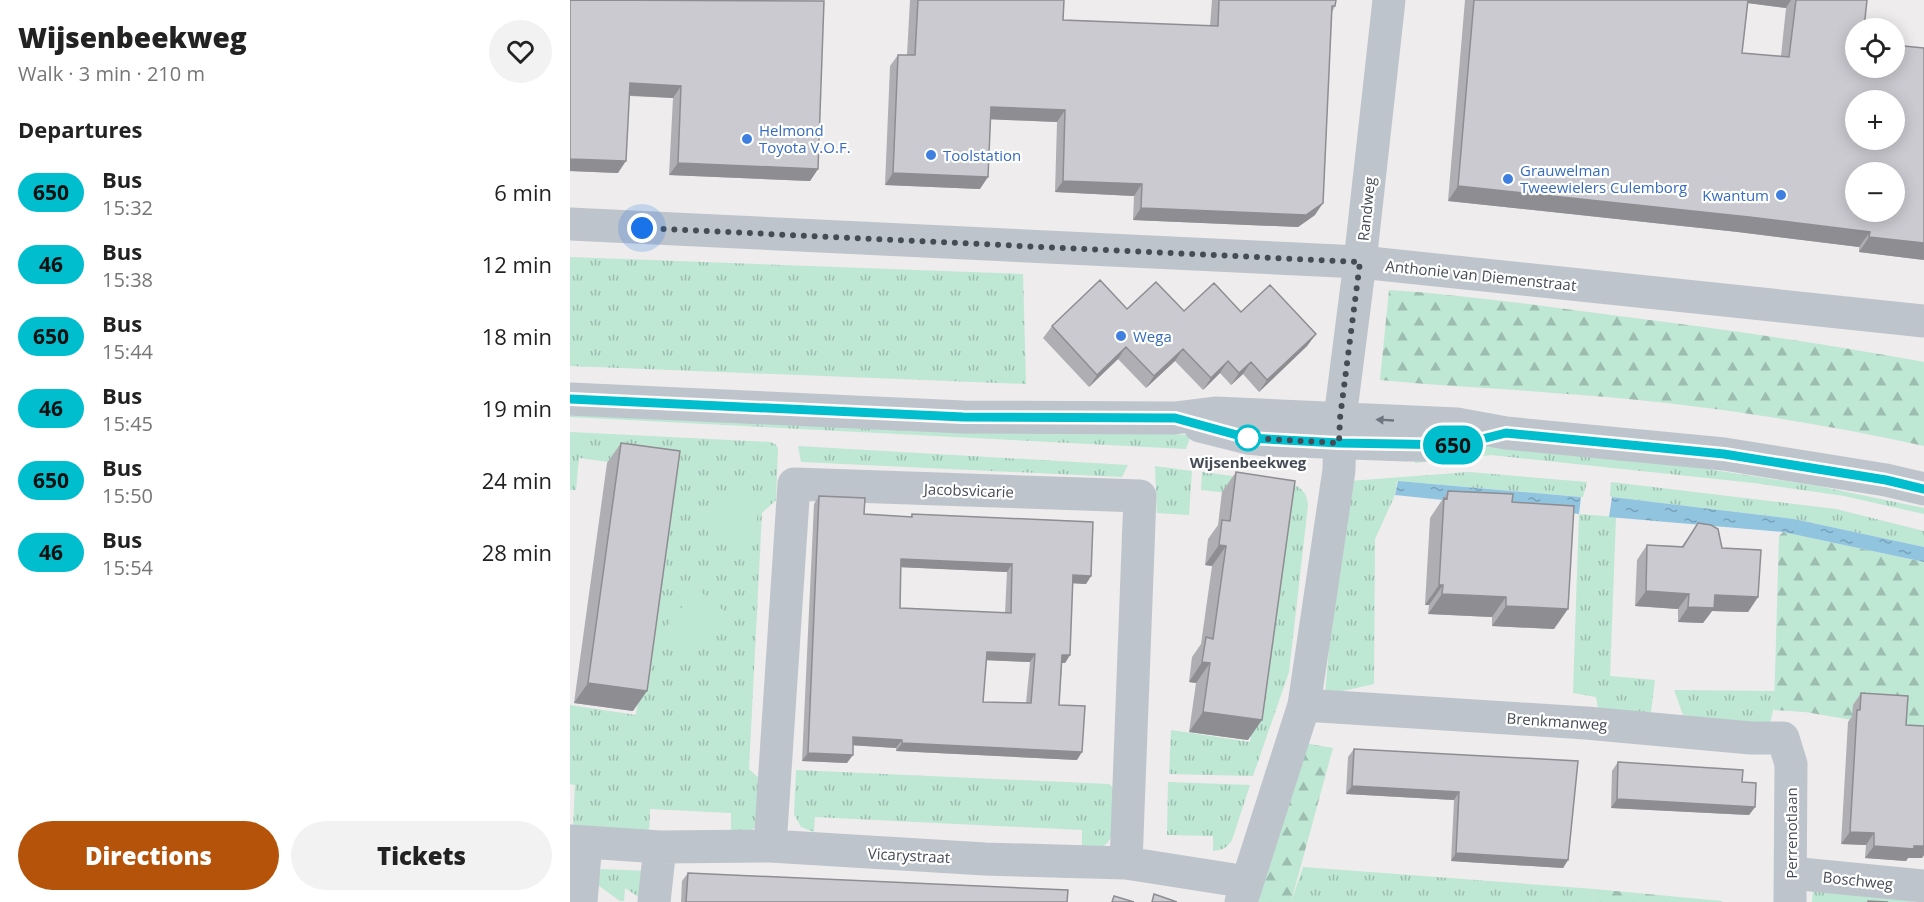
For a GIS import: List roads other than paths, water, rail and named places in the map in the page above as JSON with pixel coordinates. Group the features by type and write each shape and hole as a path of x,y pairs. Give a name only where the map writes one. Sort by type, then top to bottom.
{"street":[{"name":"Randweg","path":"1340,430 1389,0"},
{"name":"Anthonie van Diemenstraat","path":"570,224 1360,262 1924,321"},
{"path":"570,399 963,417 1175,418 1215,413 1340,430 1457,424 1506,433 1724,454 1886,480 1924,489"},
{"path":"1244,892 1304,705 1339,470 1340,430"},
{"name":"Jacobsvicarie","path":"770,846 794,484 1140,496 1126,863"},
{"name":"Brenkmanweg","path":"1304,705 1586,723 1751,738 1783,738 1791,764"},
{"name":"Perrenotlaan","path":"1790,888 1791,764"},
{"path":"578,841 581,902"},
{"name":"Vicarystraat","path":"578,841 660,847 770,846 985,859 1126,863 1244,892"},
{"path":"654,902 660,847"},
{"name":"Boschweg","path":"1790,888 1924,886"}],"water":[{"path":"1398,481 1581,497 1579,514 1395,495"},
{"path":"1612,497 1794,519 1924,547 1924,562 1783,532 1609,517"}],"place":[{"name":"Helmond Toyota V.O.F.","path":"747,139"},
{"name":"Toolstation","path":"931,155"},
{"name":"Grauwelman Tweewielers Culemborg","path":"1508,179"},
{"name":"Kwantum","path":"1781,195"},
{"name":"Wega","path":"1121,336"},
{"name":"Wijsenbeekweg","path":"1248,438"}]}
